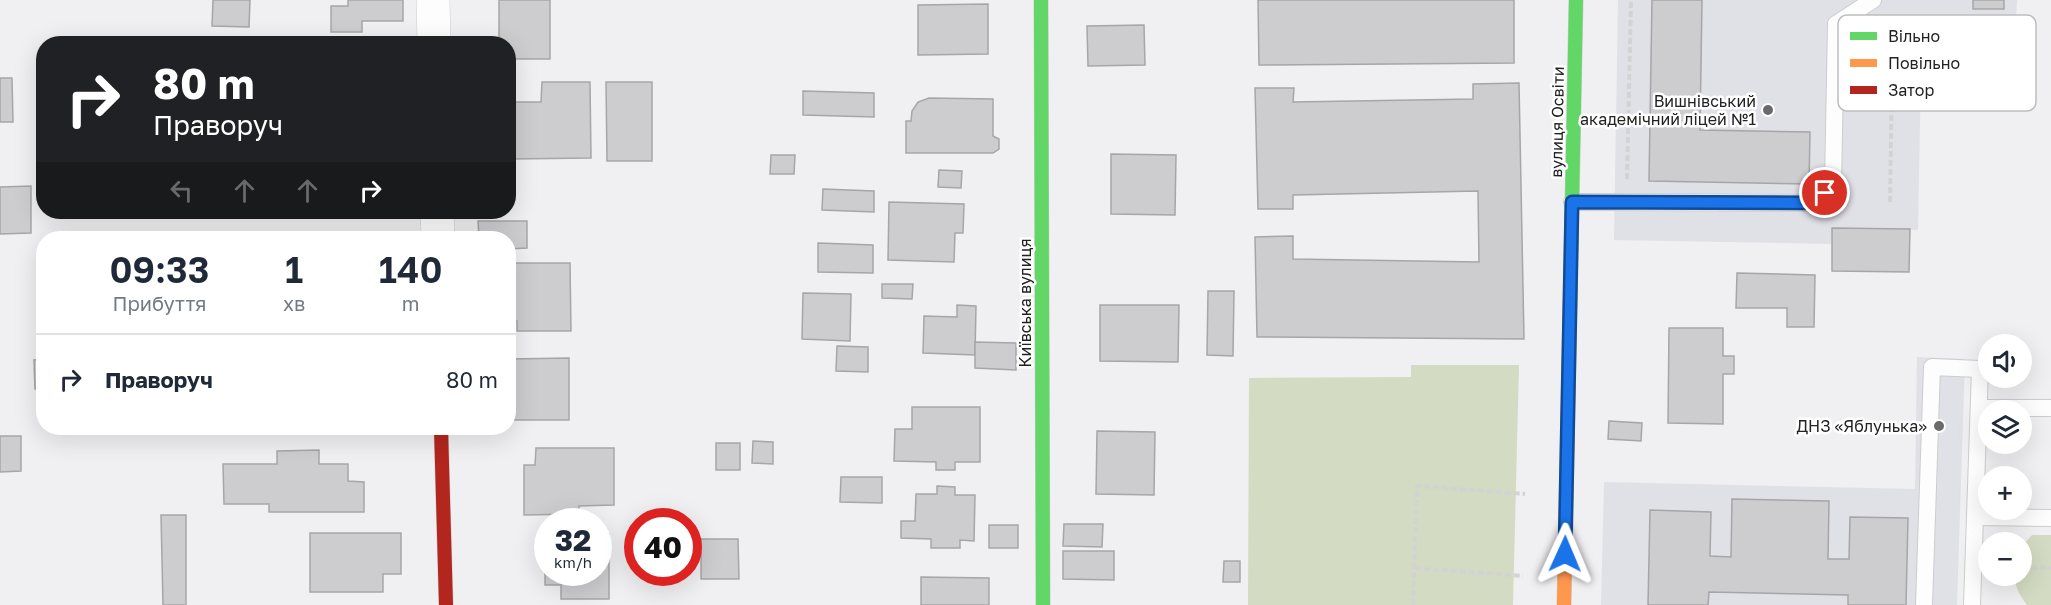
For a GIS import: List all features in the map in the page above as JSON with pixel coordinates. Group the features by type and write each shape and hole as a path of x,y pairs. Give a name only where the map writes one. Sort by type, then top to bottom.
{"street":[{"path":"433,0 434,36"},
{"name":"Київська вулиця","path":"1041,0 1043,605"},
{"name":"вулиця Освіти","path":"1564,605 1576,0"},
{"path":"441,435 446,605"}],"lane":[{"path":"1850,15 1873,0"},
{"path":"1572,202 1817,203 1833,184 1836,24 1838,23"},
{"path":"1924,605 1932,368 1980,369 1979,400"},
{"path":"2032,408 2051,408"},
{"path":"1972,605 1978,435"},
{"path":"1975,517 2051,518"}],"path":[{"path":"1627,202 1631,0"},
{"path":"1890,202 1891,111"},
{"path":"1413,605 1417,486 1525,494"},
{"path":"2032,567 2051,568"},
{"path":"1415,568 1523,576"}],"shaded area":[{"name":"Вишнівський академічний ліцей №1","path":"1618,0 2017,0 2016,15 1838,15 1838,111 1920,111 1918,230 1832,228 1831,244 1614,240"},
{"name":"ДНЗ «Яблунька»","path":"1917,357 1965,359 1957,605 1601,605 1604,482 1915,489"}],"green space":[{"path":"1411,365 1519,365 1513,605 1248,605 1249,378 1411,377"},
{"path":"2032,535 2051,535 2051,605 2027,605 2017,586 2032,586"}],"building":[{"path":"213,0 250,0 249,27 212,26"},
{"path":"348,0 403,0 403,21 362,21 362,32 331,32 331,6 348,6"},
{"path":"499,0 550,0 550,59 516,59 516,36 499,36"},
{"path":"1258,0 1514,0 1514,63 1259,65"},
{"path":"1652,0 1702,0 1700,130 1810,132 1809,184 1649,181"},
{"path":"1973,0 2004,0 2004,9 1973,9"},
{"path":"988,4 988,54 918,55 918,5"},
{"path":"1144,25 1145,65 1088,66 1087,26"},
{"path":"0,78 12,78 13,122 0,122"},
{"path":"542,82 590,82 591,158 516,159 516,102 541,102"},
{"path":"606,82 652,82 652,161 607,161"},
{"path":"1519,83 1524,339 1257,337 1255,237 1293,236 1293,259 1479,262 1478,191 1293,195 1293,209 1258,209 1255,88 1294,88 1293,102 1473,99 1473,84"},
{"path":"803,91 874,93 874,117 803,115"},
{"path":"929,98 993,99 993,136 999,139 999,149 993,153 906,153 906,121 911,121 912,111 918,102"},
{"path":"1111,154 1176,155 1175,215 1111,214"},
{"path":"771,155 795,155 794,174 770,174"},
{"path":"939,170 962,171 961,188 938,187"},
{"path":"31,186 31,233 0,234 0,187"},
{"path":"823,189 874,191 874,212 822,210"},
{"path":"889,202 964,204 963,233 955,233 954,262 888,260"},
{"path":"478,221 527,221 527,248 516,249 516,231 479,231"},
{"path":"1832,228 1910,229 1909,272 1832,271"},
{"path":"818,243 873,245 873,273 818,272"},
{"path":"516,263 570,263 571,331 517,331"},
{"path":"1737,273 1815,275 1814,327 1787,327 1787,308 1736,308"},
{"path":"882,284 913,284 912,299 882,298"},
{"path":"1208,291 1234,291 1233,356 1207,355"},
{"path":"803,293 851,294 850,341 802,339"},
{"path":"957,305 976,306 975,355 923,353 924,316 957,317"},
{"path":"1100,305 1179,305 1178,362 1100,361"},
{"path":"1669,328 1723,328 1723,356 1734,356 1734,374 1723,374 1723,424 1668,423"},
{"path":"975,342 1016,343 1016,370 975,368"},
{"path":"837,346 868,347 868,372 836,371"},
{"path":"569,358 569,420 516,420 516,359"},
{"path":"34,360 36,360 36,389 35,389"},
{"path":"912,407 980,407 980,462 955,462 955,470 936,470 936,462 894,461 895,429 912,429"},
{"path":"1609,421 1642,423 1641,441 1608,439"},
{"path":"1097,431 1155,432 1154,495 1096,494"},
{"path":"0,436 21,436 21,471 0,472"},
{"path":"753,441 773,442 773,464 752,463"},
{"path":"716,443 740,443 740,470 716,470"},
{"path":"536,448 614,448 614,505 534,508 534,515 524,515 524,465 535,465"},
{"path":"319,450 319,464 348,464 348,481 364,482 364,512 269,512 269,504 224,504 223,464 277,464 277,451"},
{"path":"841,477 882,477 882,503 840,502"},
{"path":"937,486 955,487 955,495 975,495 974,541 960,540 960,548 931,548 931,539 901,538 901,521 915,521 916,494 937,494"},
{"path":"1732,499 1829,501 1828,559 1849,559 1850,517 1908,518 1906,605 1848,605 1848,595 1709,592 1708,605 1648,605 1650,510 1711,512 1710,556 1731,557"},
{"path":"161,515 186,515 186,605 163,605"},
{"path":"1064,524 1103,524 1102,547 1063,546"},
{"path":"989,525 1018,525 1018,548 989,548"},
{"path":"310,533 401,533 401,574 383,574 383,592 310,592"},
{"path":"702,539 738,539 739,579 702,579"},
{"path":"1063,551 1114,551 1114,580 1063,579"},
{"path":"1224,561 1240,561 1240,582 1223,582"},
{"path":"921,577 989,578 989,605 921,605"},
{"path":"561,586 609,586 609,599 561,599"}],"traffic: fast":[{"path":"1041,0 1043,605"},
{"path":"1570,307 1576,0"}],"traffic: slow":[{"path":"1564,605 1570,307"}],"traffic: jam":[{"path":"441,435 446,605"}],"place":[{"name":"Вишнівський академічний ліцей №1","path":"1768,110"},
{"name":"ДНЗ «Яблунька»","path":"1939,426"}],"route":[{"path":"1565,554 1572,202 1817,203 1825,193"}]}
